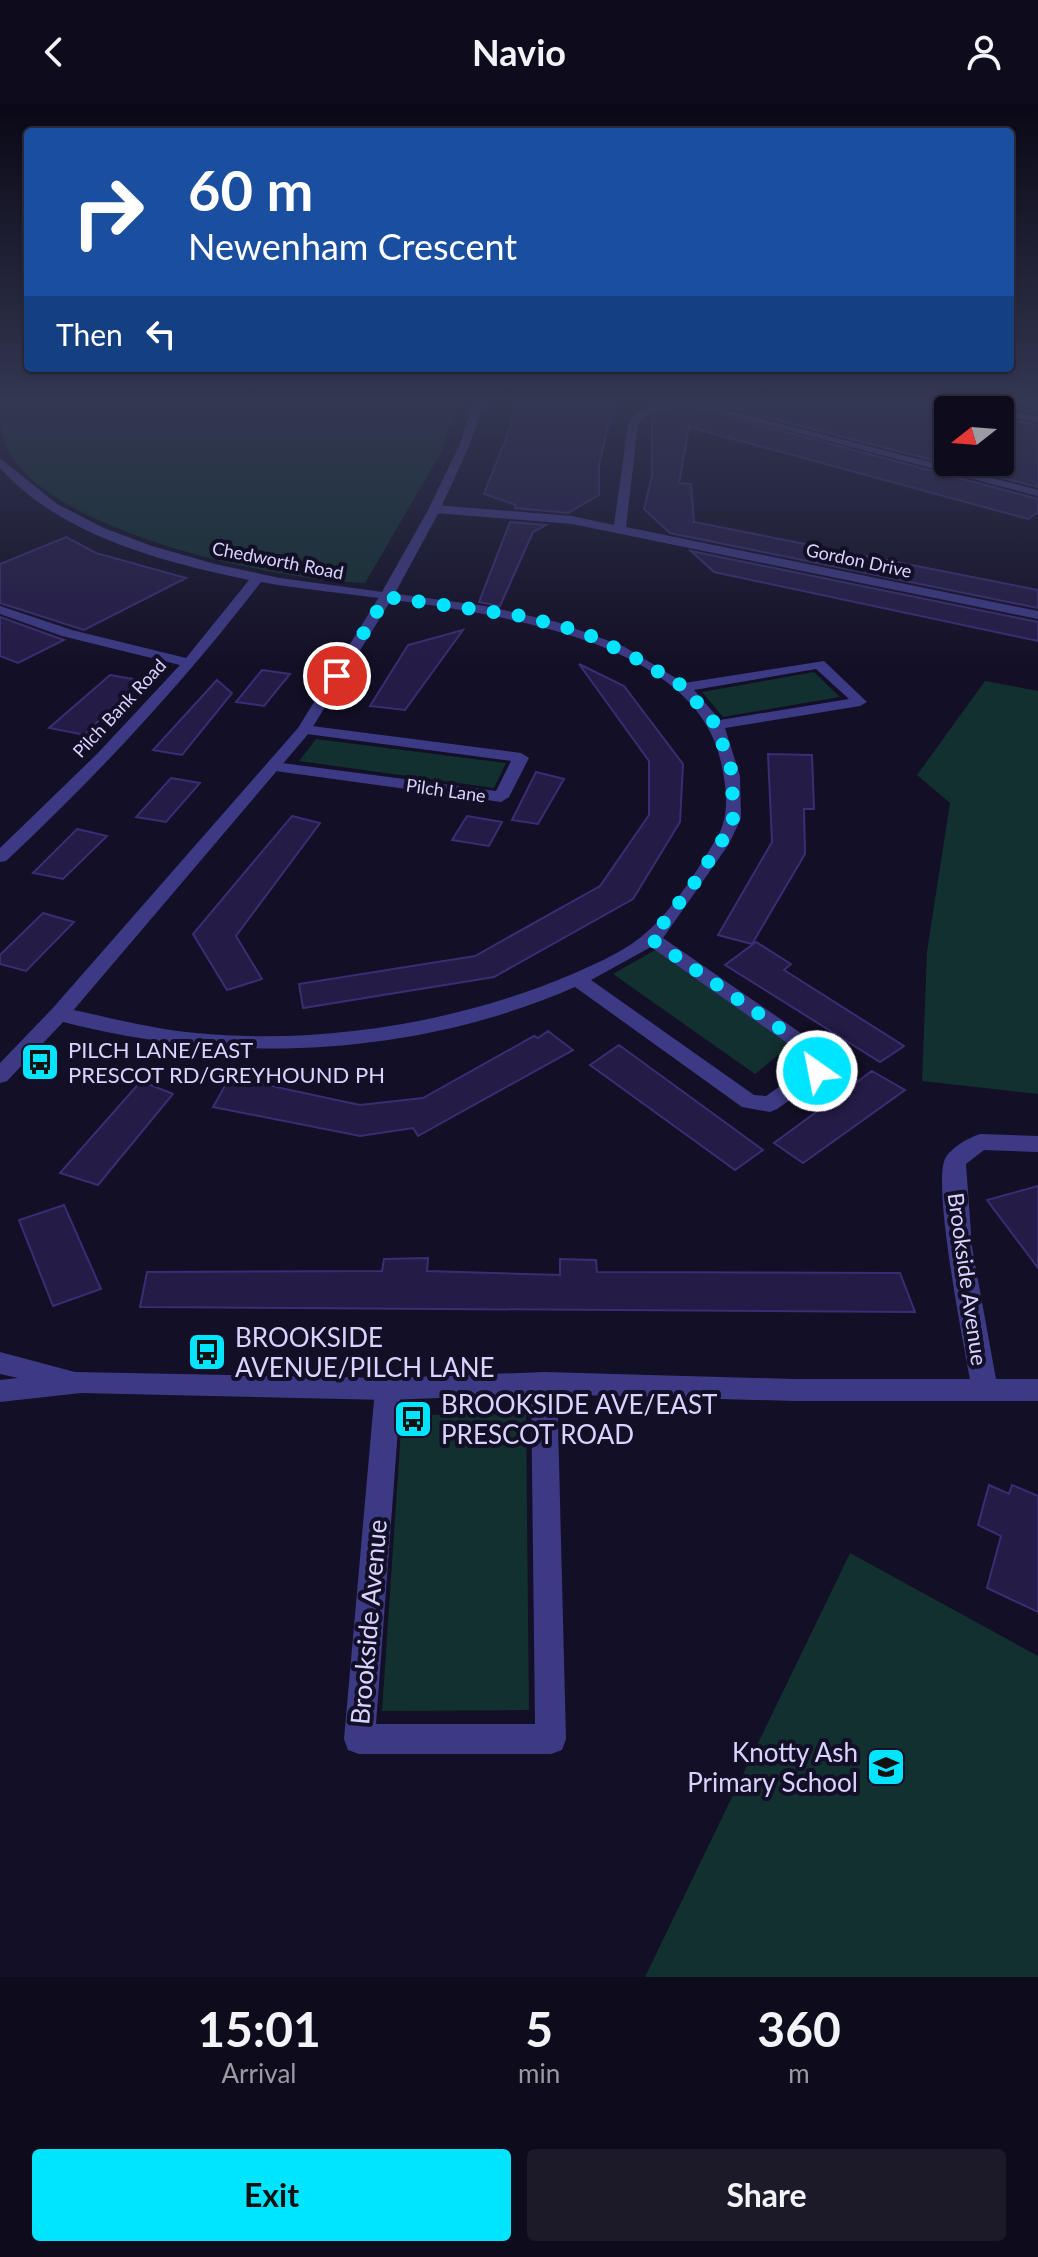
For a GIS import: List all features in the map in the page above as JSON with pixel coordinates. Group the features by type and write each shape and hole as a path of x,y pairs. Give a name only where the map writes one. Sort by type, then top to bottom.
{"street":[{"name":"Chedworth Road","path":"28,489 101,532 157,553 258,577 522,616 583,632 684,687 716,725"},
{"path":"0,1076 59,1014 304,730 386,597 444,489"},
{"path":"620,528 625,489"},
{"name":"Gordon Drive","path":"435,509 542,516 620,528 1038,615"},
{"name":"Pilch Bank Road","path":"0,857 134,725 258,577"},
{"path":"0,610 88,639 189,663"},
{"path":"59,1014 196,1040 304,1042 402,1030 500,1006 578,980 651,939 693,885 733,824 732,772 716,725 860,702 819,664 684,687"},
{"name":"Pilch Lane","path":"274,767 501,797 521,758 304,730"},
{"path":"0,838 19,840"},
{"path":"578,980 749,1102 770,1104 817,1071 814,1052 651,939"},
{"name":"Brookside Avenue","path":"985,1390 963,1272 954,1200 955,1161 980,1142 1038,1144"},
{"name":"Brookside Avenue","path":"0,1363 81,1382"},
{"name":"Brookside Avenue","path":"0,1391 81,1382 388,1389 544,1383 794,1390 1038,1390"},
{"name":"Brookside Avenue","path":"388,1389 359,1739 551,1739 544,1383"}],"green space":[{"path":"46,489 420,489 365,583 280,573 227,562 121,530 74,508"},
{"path":"814,672 840,697 723,717 702,692"},
{"path":"985,681 1038,691 1038,1094 922,1081 927,951 950,803 917,775"},
{"path":"316,739 506,763 494,788 299,761"},
{"path":"655,950 797,1040 755,1074 613,974"},
{"path":"526,1414 529,1710 382,1711 402,1415"},
{"name":"Knotty Ash Primary School","path":"850,1553 1038,1656 1038,1977 645,1977"}],"building":[{"path":"486,489 599,489 599,495 568,513 515,508 516,505 484,494"},
{"path":"649,489 691,489 694,522 1038,590 1038,608 670,533 644,509"},
{"path":"919,489 1002,489 1038,499 1038,512 1028,519"},
{"path":"510,522 546,525 533,532 500,606 479,602"},
{"path":"66,537 96,553 186,578 84,630 0,603 0,564"},
{"path":"691,551 1038,622 1038,641 714,572"},
{"path":"0,617 64,640 18,663 0,656"},
{"path":"463,630 405,710 370,706 408,645"},
{"path":"579,664 624,686 683,764 680,822 633,899 494,977 303,1008 299,984 475,956 600,886 649,815 649,761"},
{"path":"262,670 290,674 264,706 236,702"},
{"path":"110,675 139,680 85,735 49,728"},
{"path":"217,680 232,693 182,755 153,750"},
{"path":"768,754 812,755 814,809 804,809 805,854 752,944 718,935 772,842"},
{"path":"536,772 564,779 538,824 512,820"},
{"path":"171,778 200,783 166,822 136,817"},
{"path":"292,816 320,823 236,936 262,979 227,990 193,934"},
{"path":"467,816 502,822 489,846 452,840"},
{"path":"77,829 107,836 63,879 33,873"},
{"path":"43,913 74,922 26,971 0,964 0,955"},
{"path":"756,942 791,964 784,970 904,1046 880,1062 725,965"},
{"path":"548,1031 573,1050 418,1136 413,1128 360,1136 213,1107 230,1077 360,1105 423,1098"},
{"path":"619,1045 763,1150 735,1170 590,1065"},
{"path":"872,1071 905,1090 803,1163 774,1143"},
{"path":"141,1081 173,1094 98,1185 60,1173"},
{"path":"1038,1186 1038,1268 987,1200"},
{"path":"64,1205 101,1289 53,1306 19,1220"},
{"path":"428,1258 427,1271 560,1275 560,1259 596,1260 597,1272 900,1273 915,1312 140,1307 147,1272 382,1271 384,1259"},
{"path":"989,1485 1009,1494 1012,1485 1038,1496 1038,1612 987,1588 1001,1536 978,1525"}],"place":[{"name":"PILCH LANE/EAST PRESCOT RD/GREYHOUND PH","path":"40,1062"},
{"name":"BROOKSIDE AVENUE/PILCH LANE","path":"207,1352"},
{"name":"BROOKSIDE AVE/EAST PRESCOT ROAD","path":"413,1419"},
{"name":"Knotty Ash Primary School","path":"886,1767"}],"route":[{"path":"337,676 386,597 522,616 583,632 684,687 716,725 732,772 733,824 693,885 651,939 814,1052 817,1071"}]}
